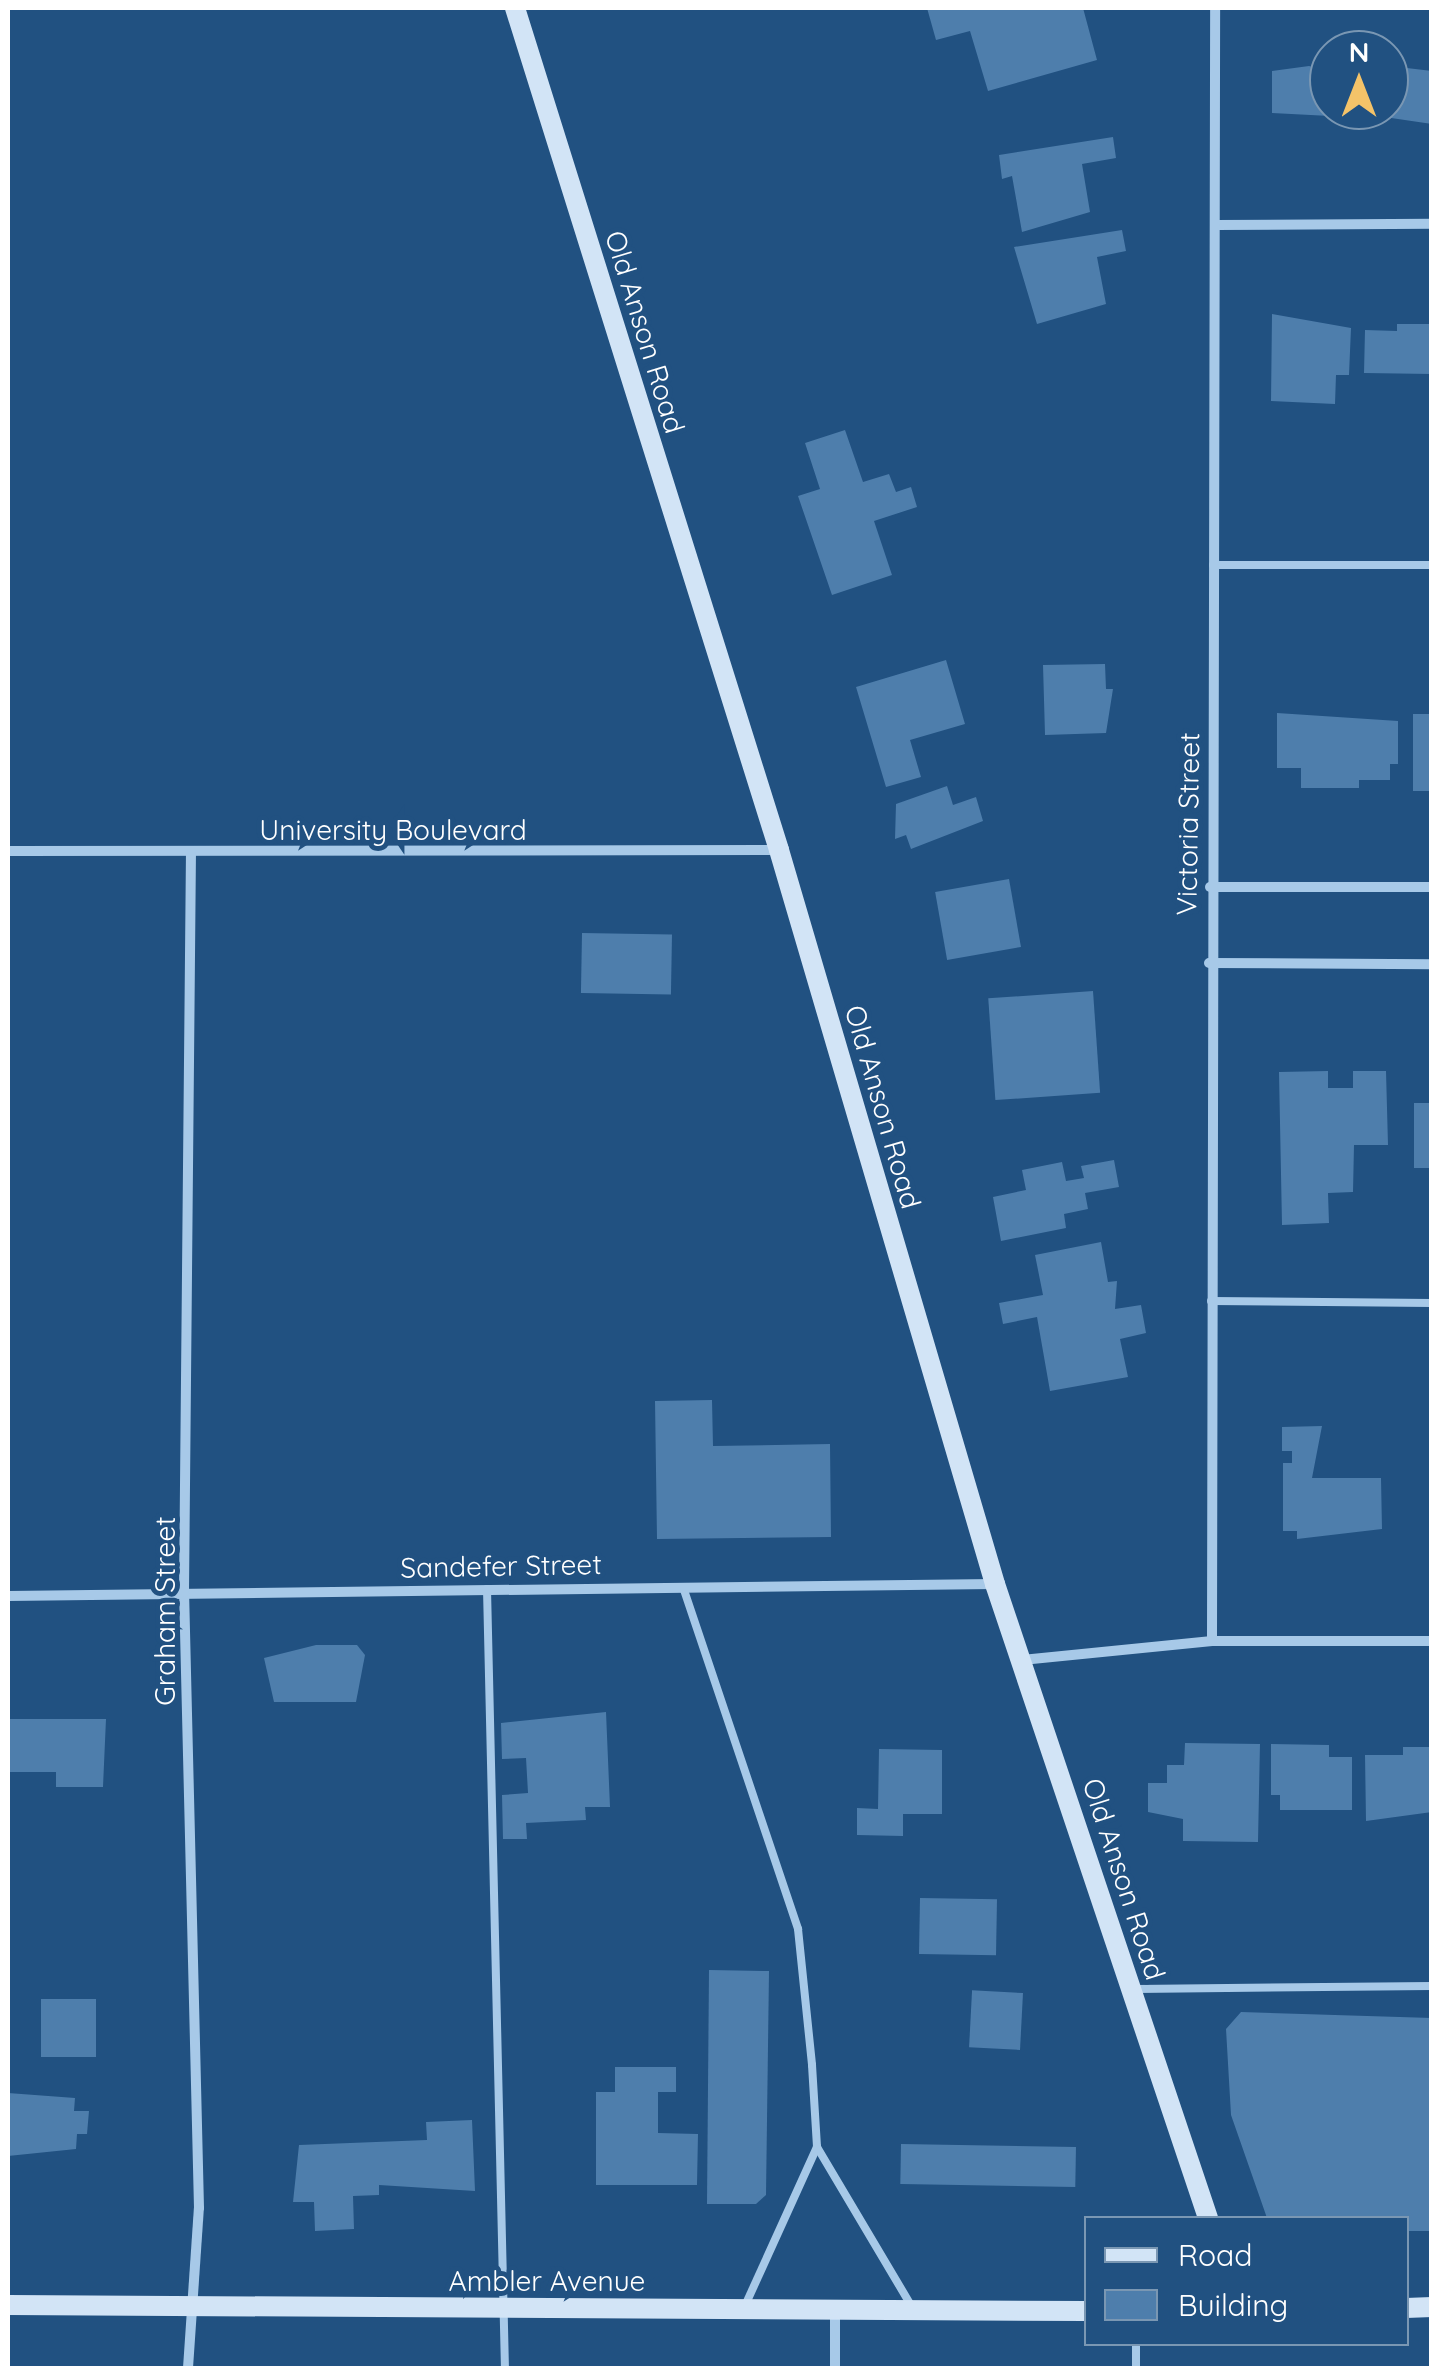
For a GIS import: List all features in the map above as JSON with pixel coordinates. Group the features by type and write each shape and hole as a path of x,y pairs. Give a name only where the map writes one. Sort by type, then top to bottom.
{"main road":[{"name":"Old Anson Road","path":"515,8 779,850 994,1584 1207,2216"},
{"name":"Ambler Avenue","path":"8,2305 1084,2312"}],"street":[{"name":"Victoria Street","path":"1212,1641 1209,964 1215,8"},
{"path":"1216,225 1432,224"},
{"name":"University Boulevard","path":"8,851 191,854 779,850"},
{"name":"Graham Street","path":"188,2368 187,2306 198,2208 184,1592 191,854"},
{"path":"1210,887 1432,886"},
{"path":"1209,964 1432,964"},
{"name":"Sandefer Street","path":"8,1596 994,1584"},
{"path":"1022,1660 1212,1641 1432,1640"},
{"path":"835,2310 835,2368"}],"lane":[{"path":"1213,564 1432,564"},
{"path":"1211,1301 1432,1303"},
{"path":"684,1587 798,1929 818,2148 914,2311"},
{"path":"487,1589 505,2368"},
{"path":"1132,1988 1432,1986"},
{"path":"743,2310 818,2148"}],"building":[{"path":"927,8 1083,8 1097,60 988,91 970,31 936,40"},
{"path":"1309,66 1309,115 1272,113 1272,71"},
{"path":"1409,68 1432,71 1432,124 1409,121"},
{"path":"1113,137 1116,158 1082,164 1090,212 1022,232 1012,176 1002,179 999,155"},
{"path":"1122,230 1126,251 1097,257 1106,304 1037,324 1014,247"},
{"path":"1272,314 1351,328 1349,375 1336,375 1335,404 1271,401"},
{"path":"1397,324 1432,324 1432,374 1364,373 1365,330 1397,331"},
{"path":"845,430 863,482 889,474 896,492 911,487 917,507 874,521 892,575 832,595 798,496 820,489 805,443"},
{"path":"946,660 965,724 910,740 921,777 886,787 856,687"},
{"path":"1105,664 1106,689 1113,689 1106,733 1045,735 1043,665"},
{"path":"1277,713 1398,721 1398,764 1390,764 1390,780 1359,780 1359,788 1301,788 1301,768 1277,768"},
{"path":"1413,714 1432,714 1432,791 1413,791"},
{"path":"947,786 953,805 976,797 983,821 911,849 906,835 895,839 896,804"},
{"path":"1009,879 1021,947 947,960 935,892"},
{"path":"582,933 672,935 671,995 581,993"},
{"path":"1093,991 1100,1093 995,1100 988,998"},
{"path":"1328,1071 1328,1088 1353,1088 1353,1071 1386,1071 1388,1145 1354,1145 1353,1192 1328,1193 1329,1223 1282,1225 1279,1072"},
{"path":"1414,1103 1432,1103 1432,1168 1414,1168"},
{"path":"1114,1160 1119,1187 1085,1193 1088,1209 1064,1214 1066,1228 1001,1241 993,1197 1026,1190 1022,1170 1062,1162 1066,1181 1084,1178 1081,1166"},
{"path":"1101,1242 1108,1282 1117,1281 1115,1309 1141,1305 1146,1333 1120,1339 1128,1377 1050,1391 1037,1317 1003,1324 999,1303 1043,1295 1035,1255"},
{"path":"712,1400 713,1446 830,1444 831,1537 657,1539 655,1401"},
{"path":"1322,1426 1312,1478 1381,1478 1382,1529 1297,1539 1297,1531 1283,1531 1283,1463 1292,1463 1292,1451 1282,1451 1282,1427"},
{"path":"316,1645 357,1645 365,1655 356,1702 274,1702 264,1658"},
{"path":"606,1712 610,1807 585,1807 586,1820 526,1823 527,1839 503,1839 502,1795 528,1793 526,1758 502,1759 501,1723"},
{"path":"8,1719 106,1719 103,1787 56,1787 56,1772 10,1772"},
{"path":"1185,1743 1260,1744 1258,1842 1183,1841 1183,1819 1148,1812 1148,1783 1167,1783 1167,1765 1184,1765"},
{"path":"1271,1744 1329,1745 1329,1757 1352,1757 1352,1810 1280,1810 1280,1795 1271,1795"},
{"path":"1403,1747 1432,1747 1432,1812 1366,1821 1365,1755 1403,1755"},
{"path":"879,1749 942,1750 942,1814 903,1814 903,1836 857,1835 857,1808 878,1809"},
{"path":"920,1898 997,1899 996,1955 919,1954"},
{"path":"709,1970 769,1971 766,2195 756,2204 707,2204"},
{"path":"972,1990 1023,1993 1020,2050 969,2047"},
{"path":"41,1999 96,1999 96,2057 41,2057"},
{"path":"1241,2012 1432,2018 1432,2231 1409,2231 1409,2216 1266,2216 1231,2115 1226,2029"},
{"path":"615,2067 676,2067 676,2092 658,2092 658,2133 698,2134 697,2185 596,2185 596,2092 615,2092"},
{"path":"8,2093 75,2098 74,2111 89,2111 87,2134 77,2134 76,2149 8,2156"},
{"path":"472,2120 475,2191 379,2185 379,2195 353,2196 354,2229 315,2231 314,2202 293,2202 299,2145 427,2140 426,2122"},
{"path":"901,2144 1076,2147 1075,2187 900,2184"}]}
